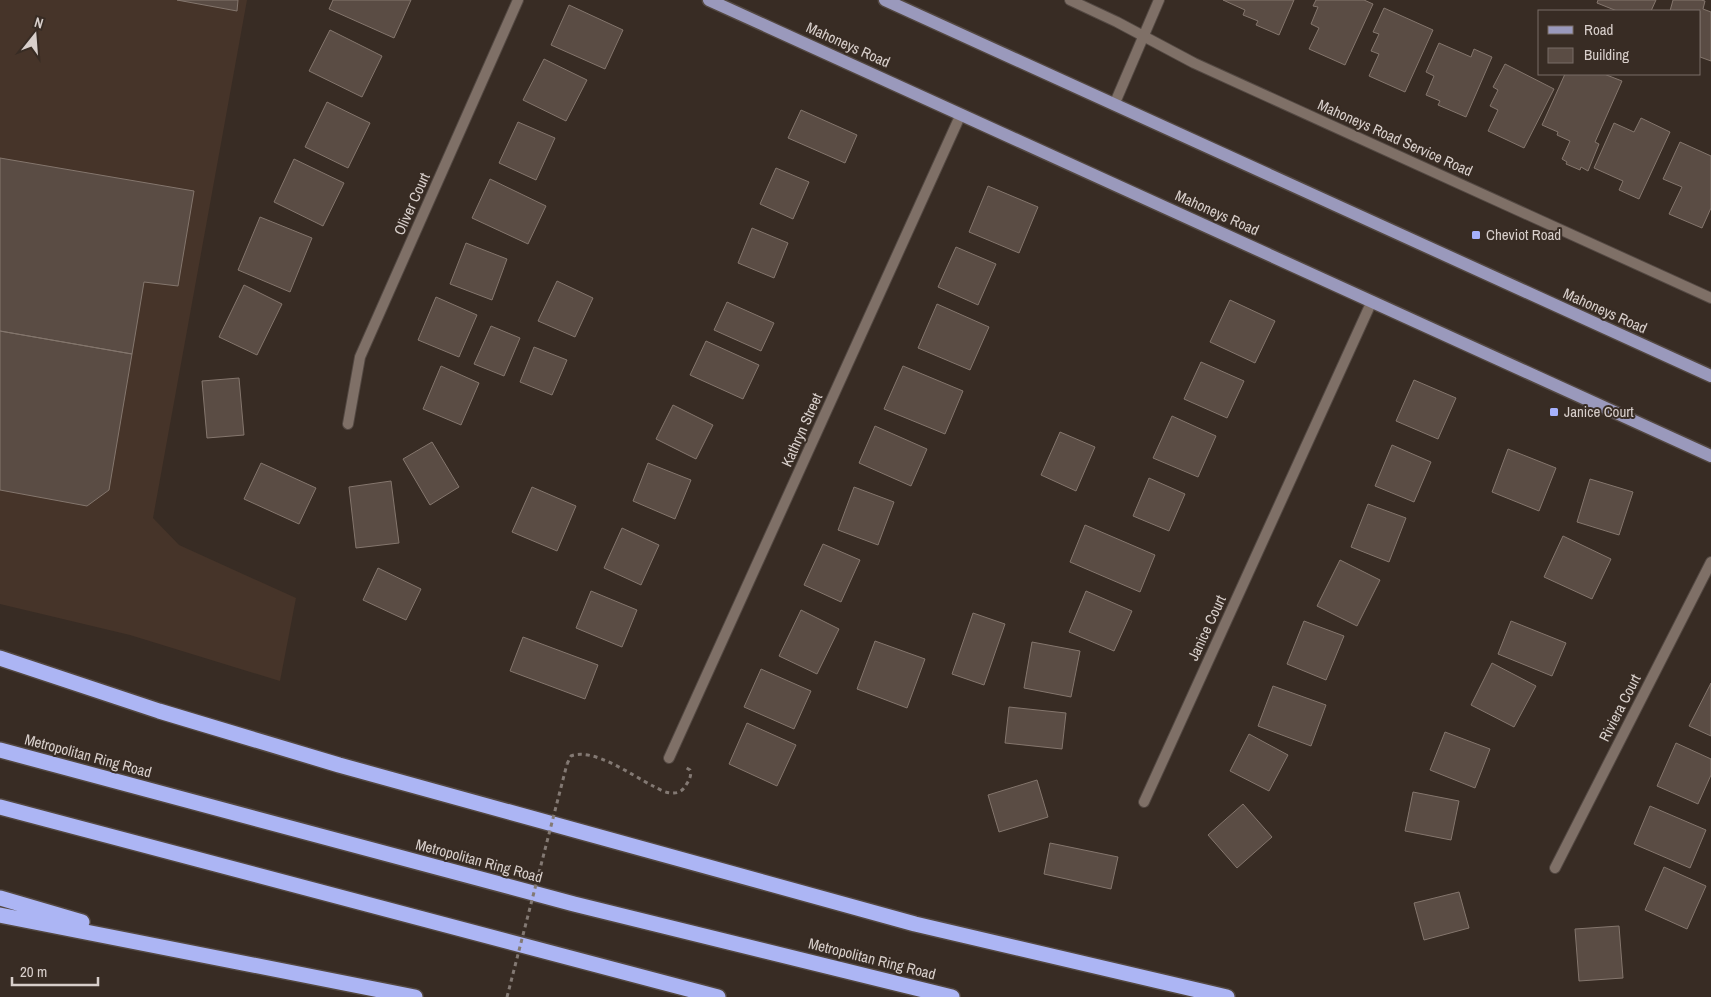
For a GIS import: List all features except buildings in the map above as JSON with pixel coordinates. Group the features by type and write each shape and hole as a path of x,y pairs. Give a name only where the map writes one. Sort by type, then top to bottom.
{"highway":[{"path":"0,658 159,711 394,781 915,924 1228,997"},
{"name":"Metropolitan Ring Road","path":"0,750 574,904 952,997"},
{"path":"0,807 718,997"},
{"path":"0,898 172,948"},
{"path":"0,915 415,997"}],"main road":[{"name":"Mahoneys Road","path":"709,0 1711,456"},
{"name":"Mahoneys Road","path":"885,0 1114,106 1711,376"}],"street":[{"name":"Oliver Court","path":"348,424 360,357 518,0"},
{"name":"Mahoneys Road Service Road","path":"1070,0 1194,63 1711,298"},
{"path":"1114,106 1160,0"},
{"name":"Kathryn Street","path":"669,758 960,114"},
{"name":"Janice Court","path":"1144,802 1372,301"},
{"name":"Riviera Court","path":"1555,868 1711,562"}],"path":[{"path":"507,997 567,764 571,756 586,754 604,760 658,789 674,794 686,786 691,773 688,769 669,758"}],"shaded area":[{"path":"0,0 247,0 153,518 179,545 296,598 280,681 130,635 0,604"}],"place":[{"name":"Cheviot Road","path":"1476,235"},
{"name":"Janice Court","path":"1554,412"}]}
